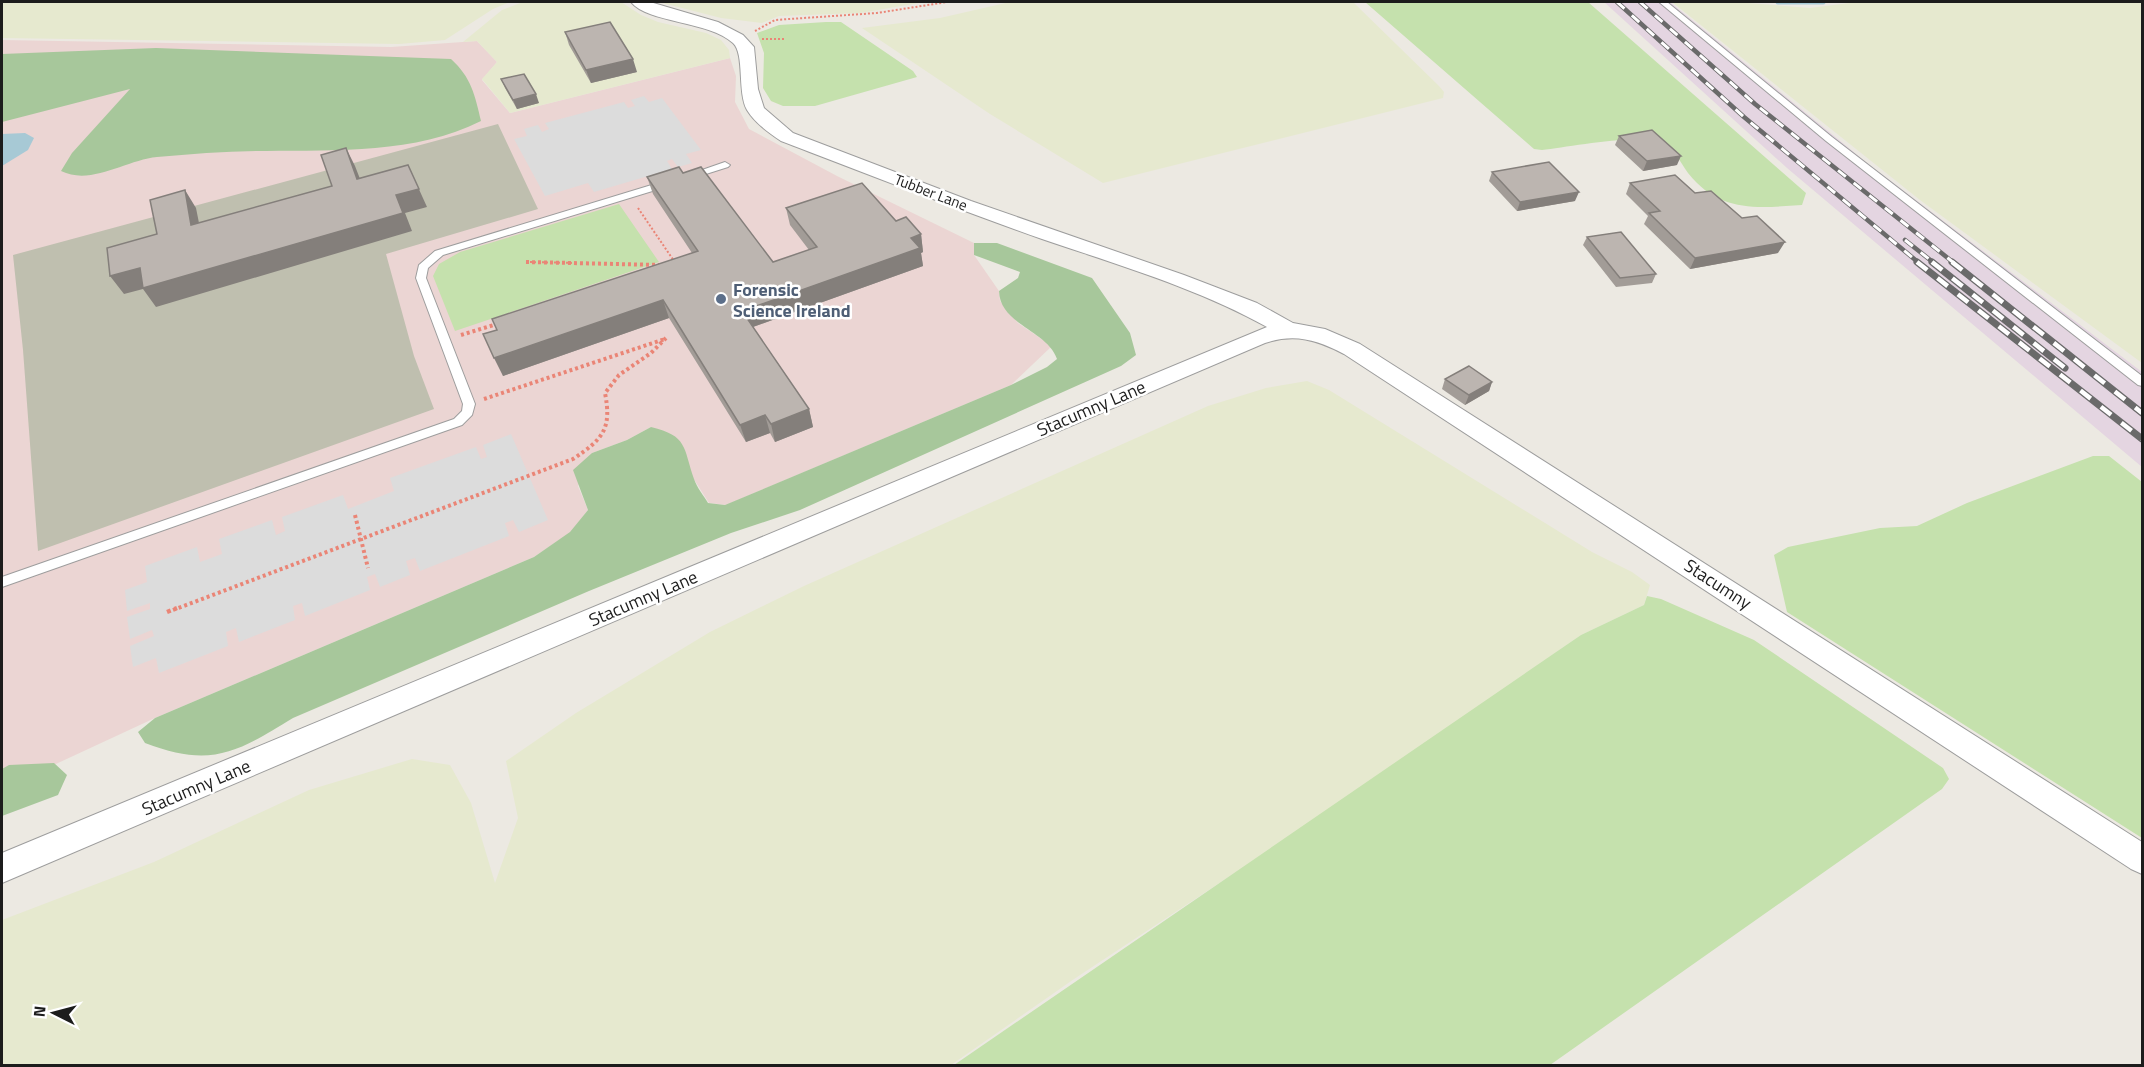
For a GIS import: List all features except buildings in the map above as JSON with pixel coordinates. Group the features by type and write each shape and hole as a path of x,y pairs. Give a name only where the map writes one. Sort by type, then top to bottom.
{"street":[{"path":"639,2 663,14 718,29 742,40"},
{"name":"Tubber Lane","path":"742,40 746,46 753,108 764,123 787,137 964,205 1177,279 1249,308 1285,328"},
{"name":"Stacumny","path":"1285,328 1306,330 1328,337 1352,349 2142,859"},
{"name":"Stacumny Lane","path":"2,868 1285,328"}],"lane":[{"path":"1663,2 1829,140 2142,382"},
{"path":"2,582 441,430 458,422 468,412 469,404 421,278 423,267 439,253 725,165"}],"path":[{"path":"742,40 775,20 877,13 947,2"},
{"path":"526,262 676,265 630,194"},
{"path":"654,272 665,269"},
{"path":"445,341 500,323"},
{"path":"167,612 525,478 582,454 604,432 610,416 605,393 614,378 658,349 666,338 469,404"},
{"path":"354,515 368,568"}],"shaded area":[{"path":"2,2 510,2 493,9 445,40 399,44 2,38"},
{"path":"523,2 621,2 641,15 658,22 706,33 721,40 729,50 730,58 510,113 482,79 497,62 477,41 463,42 502,10"},
{"path":"659,2 925,2 860,13 779,16 762,23 721,18"},
{"path":"1010,2 1353,2 1439,86 1444,92 1443,98 1103,183 990,114 862,28 940,18"},
{"path":"1604,2 1670,2 1866,162 2142,372 2142,467 1787,168"},
{"path":"1672,2 1735,2 1810,8 1857,2 2142,2 2142,363 1920,200"},
{"path":"2,40 391,47 477,41 497,62 482,80 510,113 730,58 736,76 735,102 749,129 837,176 974,243 974,255 999,291 1000,301 1018,323 1052,346 1011,385 726,505 709,503 695,481 651,427 627,440 592,453 578,486 588,510 571,532 534,557 155,718 2,789"},
{"path":"644,96 649,102 662,98 701,150 686,154 692,163 678,167 672,159 667,161 672,169 594,192 588,183 545,196 514,139 527,136 524,129 538,125 542,132 549,129 545,123 624,102 628,108 635,106 631,100"},
{"path":"498,124 538,209 386,254 414,356 434,409 38,551 23,350 13,255"},
{"path":"1307,381 1329,390 1592,552 1632,572 1650,585 1644,605 1581,635 1342,802 1074,979 951,1065 2,1066 2,920 154,862 309,790 412,759 450,765 471,803 495,883 518,818 506,761 576,713 710,632 804,586 1208,406 1266,388"},
{"path":"511,434 548,520 519,532 513,520 505,523 509,536 420,571 415,558 406,561 410,575 380,587 375,574 367,577 370,590 305,616 302,603 293,606 295,620 239,642 236,628 226,632 228,646 159,673 156,658 133,667 130,646 154,636 152,630 130,639 127,617 150,609 150,603 127,611 125,590 147,582 145,566 197,547 200,562 222,554 219,539 272,520 276,535 285,531 282,517 343,495 348,509 394,491 390,478 476,447 481,459 487,457 483,445"}],"green space":[{"path":"1365,2 1588,2 1806,193 1802,205 1754,207 1726,201 1700,186 1670,149 1651,140 1621,140 1542,150 1534,149"},
{"path":"841,22 913,71 917,77 815,106 783,106 771,101 763,88 764,53 757,33 779,25"},
{"path":"156,48 451,59 471,87 481,121 456,132 403,145 348,150 239,152 157,157 84,176 61,171 72,153 130,89 2,122 2,54"},
{"path":"619,204 659,262 455,331 433,276 439,264 460,252"},
{"path":"974,243 997,243 1092,278 1130,333 1136,355 1121,366 800,510 731,533 589,591 293,718 239,748 222,753 188,755 145,743 138,732 155,718 534,557 570,532 588,510 573,470 592,453 627,440 651,427 672,434 678,439 685,451 695,482 708,503 725,505 1011,385 1047,367 1057,359 1052,349 1015,320 1001,302 999,291 1018,278 1020,272 974,255"},
{"path":"2093,456 2109,456 2142,482 2142,838 1787,612 1774,555 1788,547 1880,528 1917,526 1967,503"},
{"path":"1647,596 1661,599 1754,640 1943,768 1949,779 1942,789 1550,1065 954,1065 1581,635 1644,605"},
{"path":"54,763 67,775 58,795 2,816 2,769 9,765"}],"water":[{"path":"25,133 34,138 28,150 2,166 2,134"}],"waterway":[{"path":"1778,2 1823,2"}],"railway":[{"path":"1617,2 1744,117 1919,263"},
{"path":"1640,2 1755,104 1954,263"},
{"path":"1905,240 1934,263"},
{"path":"1917,262 2142,439"},
{"path":"1932,262 2065,368"},
{"path":"1952,262 2142,413"}],"place":[{"name":"Forensic Science Ireland","path":"721,299"}]}
